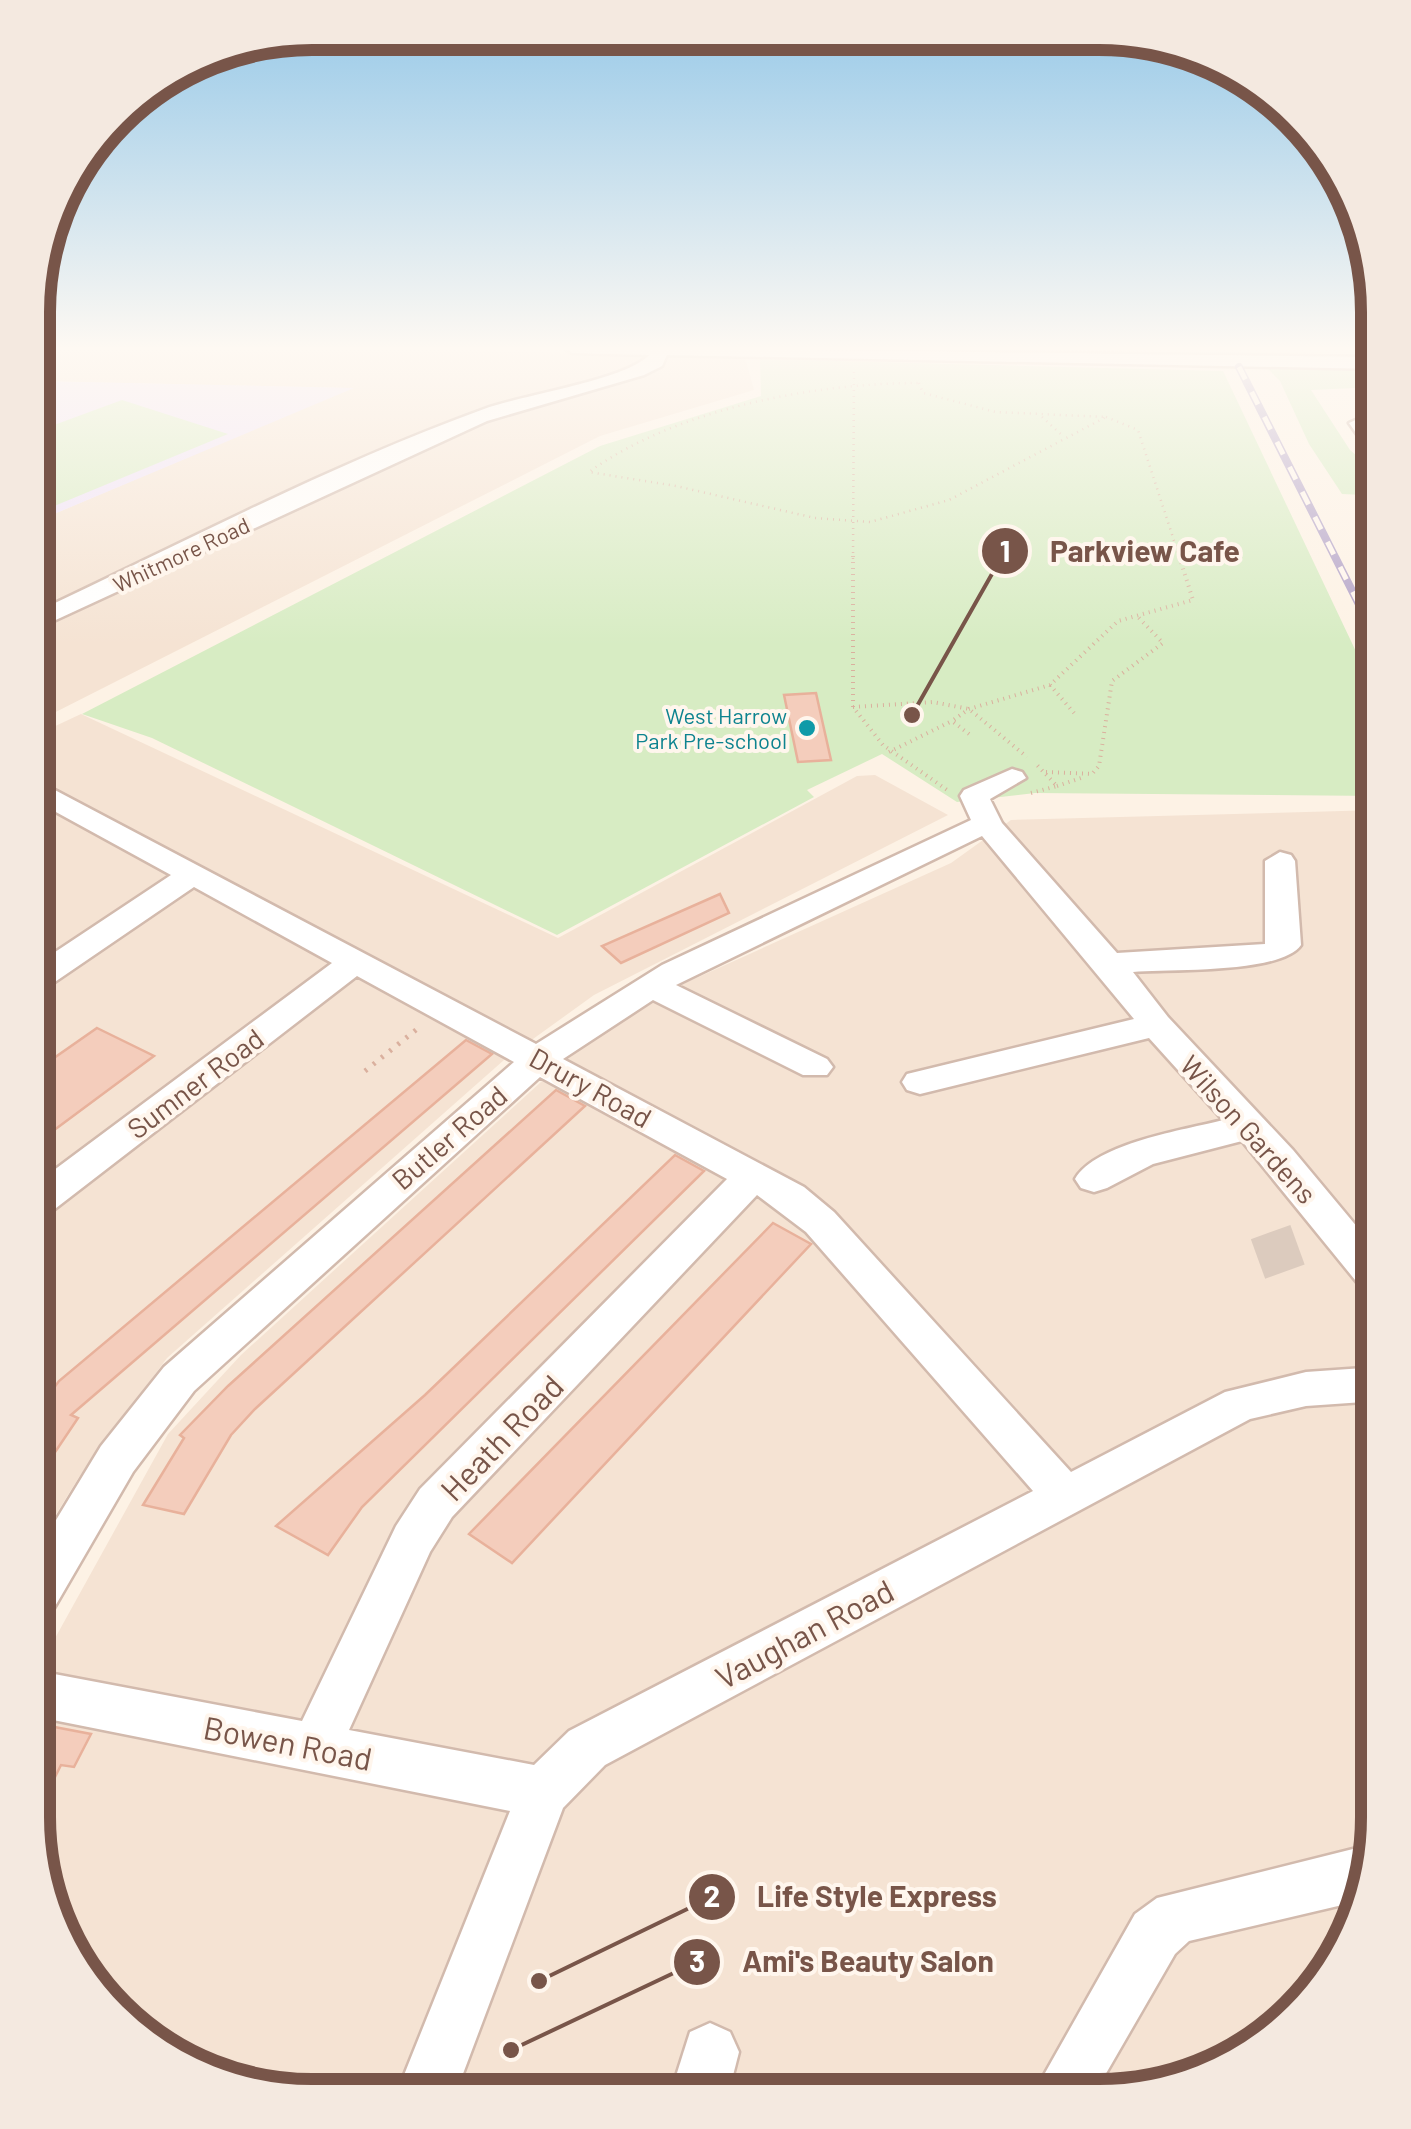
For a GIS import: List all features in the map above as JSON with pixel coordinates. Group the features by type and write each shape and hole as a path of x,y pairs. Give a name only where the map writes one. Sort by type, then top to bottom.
{"street":[{"name":"Whitmore Road","path":"50,615 412,446"},
{"path":"989,826 974,796 981,790 1019,786"},
{"name":"Drury Road","path":"50,803 193,874 540,1058 791,1196 820,1222 1064,1495"},
{"name":"Wilson Gardens","path":"989,826 1109,963 1156,1025 1250,1126 1322,1236 1360,1266"},
{"name":"Butler Road","path":"50,1571 117,1459 179,1379 540,1058 651,986 868,876 968,829 989,826"},
{"path":"1109,963 1273,953 1285,945 1280,861"},
{"path":"50,971 193,874"},
{"name":"Sumner Road","path":"50,1193 356,961"},
{"path":"651,986 815,1067"},
{"path":"920,1082 981,1055 1156,1025"},
{"path":"1094,1178 1141,1154 1250,1126"},
{"name":"Heath Road","path":"316,1746 412,1540 436,1503 754,1176"},
{"name":"Vaughan Road","path":"431,2079 543,1792 587,1748 1240,1404 1306,1389 1360,1385"},
{"name":"Bowen Road","path":"50,1696 543,1792"},
{"path":"1071,2079 1154,1934 1176,1918 1354,1876"}],"path":[{"path":"640,446 589,472 595,478 638,478 730,496 782,512 854,520 890,520 936,504 1046,446"},
{"path":"854,446 853,707 866,733 888,752 935,781 989,826"},
{"path":"888,752 969,709 1050,686 1118,621 1193,600 1143,446"},
{"path":"1019,786 1057,786 1092,774 1103,754 1112,682 1163,643 1137,616"},
{"path":"1050,686 1074,713"},
{"path":"853,707 932,702 969,709 1046,772 1057,786"},
{"path":"952,721 969,734"},
{"path":"1046,772 1092,774"},
{"path":"366,1071 444,1008"}],"shaded area":[{"path":"50,446 215,446 50,516"},
{"path":"213,446 580,446 50,715 50,516"},
{"path":"81,714 558,938 857,776 875,775 948,815 594,995 504,1060 167,1358 79,1477 50,1524 50,729"},
{"path":"1361,810 1360,1834 1347,1901 1317,1962 1272,2014 1215,2052 1150,2074 1099,2079 312,2079 244,2070 181,2044 153,2025 104,1976 85,1948 64,1901 55,1868 50,1817 50,1647 168,1434 241,1355 575,1051 683,984 951,863 1011,820"}],"green space":[{"path":"50,446 198,446 50,508"},
{"path":"599,446 1259,446 1361,662 1361,796 1035,793 957,802 882,754 807,790 814,797 557,935 152,738 82,714"},
{"path":"1311,446 1348,446 1361,459 1361,495 1342,494"}],"building":[{"name":"West Harrow Park Pre-school","path":"816,693 831,760 798,762 784,695"},
{"path":"720,894 729,913 621,963 602,946"},
{"path":"97,1028 154,1056 50,1133 50,1061"},
{"path":"466,1040 492,1054 71,1415 78,1418 50,1460 50,1393 59,1381"},
{"path":"556,1090 585,1106 255,1409 231,1435 184,1514 143,1505 184,1438 180,1435 228,1386"},
{"path":"675,1155 704,1171 362,1507 328,1555 276,1526 425,1395"},
{"path":"773,1223 811,1244 512,1563 469,1534"},
{"path":"50,1726 91,1734 74,1767 61,1765 50,1787"}],"tunnel":[{"path":"1258,1259 1305,1242"}],"railway":[{"path":"1279,446 1361,608"}],"place":[{"name":"Parkview Cafe","path":"912,715"},
{"name":"West Harrow Park Pre-school","path":"807,728"},
{"name":"Life Style Express","path":"539,1981"},
{"name":"Ami's Beauty Salon","path":"511,2050"}]}
